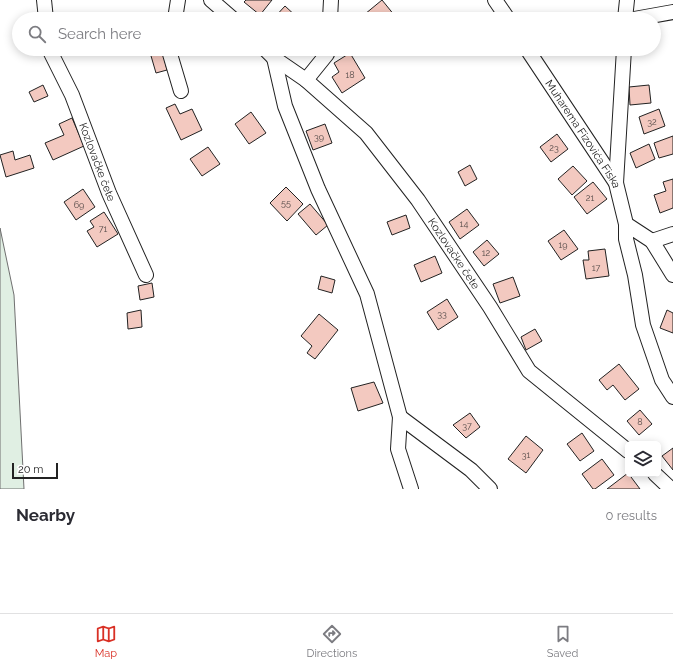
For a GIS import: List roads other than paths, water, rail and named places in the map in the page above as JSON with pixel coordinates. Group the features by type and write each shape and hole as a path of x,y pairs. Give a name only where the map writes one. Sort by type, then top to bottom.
{"street":[{"path":"44,0 45,12"},
{"path":"176,12 178,0"},
{"path":"211,0 225,12"},
{"path":"330,12 331,0"},
{"path":"495,0 503,12"},
{"path":"626,12 627,0"},
{"path":"661,14 673,12"},
{"name":"Kozlovačke čete","path":"52,56 72,95 109,193 146,275"},
{"path":"171,56 181,91"},
{"name":"Kozlovačke čete","path":"271,56 285,106 318,189 366,294 400,417 398,450 411,489"},
{"name":"Kozlovačke čete","path":"273,56 306,80 366,133 418,200 490,307 529,371 625,450"},
{"path":"306,80 325,56"},
{"name":"Muharema Fizovića Fiska","path":"532,56 616,183 626,224 626,239 635,275 643,325 662,380 673,397"},
{"path":"616,183 624,56"},
{"path":"626,224 652,241 673,275"},
{"path":"652,241 673,234"},
{"path":"400,417 471,470 490,489"},
{"path":"658,477 671,489"}]}
